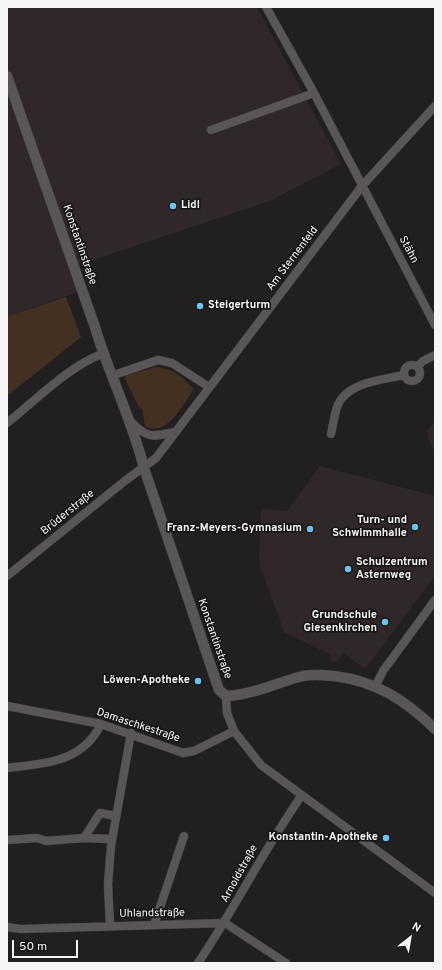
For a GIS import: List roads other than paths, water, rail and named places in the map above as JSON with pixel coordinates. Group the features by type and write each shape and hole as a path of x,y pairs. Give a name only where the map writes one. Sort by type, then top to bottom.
{"street":[{"name":"Stähn","path":"266,7 314,93 435,324"},
{"name":"Konstantinstraße","path":"7,76 95,327 102,354 129,420 219,690 226,696 227,713 234,731 261,765 435,893"},
{"path":"211,130 314,93"},
{"name":"Am Sternenfeld","path":"144,468 156,458 362,186 435,106"},
{"path":"7,423 77,367 91,358 102,354"},
{"path":"417,367 423,361 435,355"},
{"path":"111,376 158,360 172,363 210,387"},
{"path":"412,365 417,367 420,371 420,376 411,382 406,380 404,370 407,366 412,365"},
{"path":"331,434 337,406 347,393 362,385 404,375"},
{"name":"Konstantinstraße","path":"129,420 140,431 149,436 176,432"},
{"name":"Brüderstraße","path":"7,576 144,468"},
{"path":"376,685 383,672 435,600"},
{"path":"226,696 239,696 306,675 346,678 376,685 410,706 435,729"},
{"name":"Damaschkestraße","path":"7,706 101,724 187,753 234,731"},
{"path":"7,768 51,762 70,756 94,738 101,724"},
{"path":"110,926 108,884 112,839 131,733"},
{"name":"Arnoldstraße","path":"198,963 225,923 271,841 302,795"},
{"path":"84,838 100,813 116,816"},
{"path":"154,925 184,836"},
{"path":"7,840 37,838 46,841 84,838 112,839"},
{"path":"225,923 286,963"},
{"name":"Uhlandstraße","path":"7,927 21,929 225,923"}],"place":[{"name":"Lidl","path":"173,206"},
{"name":"Steigerturm","path":"200,306"},
{"name":"Turn- und Schwimmhalle","path":"415,527"},
{"name":"Franz-Meyers-Gymnasium","path":"310,529"},
{"name":"Schulzentrum Asternweg","path":"348,569"},
{"name":"Grundschule Giesenkirchen","path":"385,622"},
{"name":"Löwen-Apotheke","path":"198,681"},
{"name":"Konstantin-Apotheke","path":"386,838"}]}
